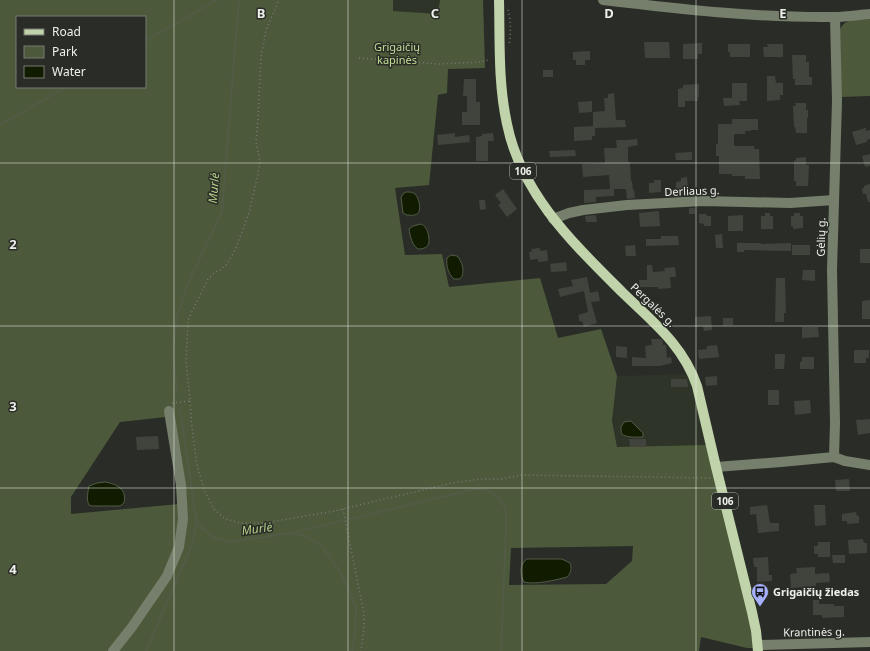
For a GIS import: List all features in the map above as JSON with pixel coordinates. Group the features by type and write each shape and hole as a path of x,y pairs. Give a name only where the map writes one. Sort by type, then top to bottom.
{"main road":[{"name":"Pergalės g.","path":"499,0 502,94 507,126 514,151 532,188 553,219 567,236 622,292 671,339 691,369 698,386 716,467 752,612 758,648"}],"street":[{"path":"603,0 762,16 835,17 870,14"},
{"name":"Gėlių g.","path":"834,457 835,423 832,270 837,144 835,17"},
{"name":"Derliaus g.","path":"553,219 583,210 627,205 703,201 790,203 834,200"},
{"path":"112,651 132,627 166,576 179,547 183,519 181,485 172,407"},
{"path":"716,467 834,457 845,461 870,465"},
{"name":"Krantinės g.","path":"758,648 870,642"}],"path":[{"path":"279,0 266,30 261,58 256,141 260,162 249,213 236,248 221,270 214,272 208,279 188,320 186,362 197,466 205,492 214,509 226,519 241,523 266,523 343,509 480,479 502,479 521,476 719,478"},
{"path":"508,8 510,14 509,46"},
{"path":"359,58 439,64 480,62 488,60"},
{"path":"172,407 182,402 190,401"},
{"path":"343,509 364,614 361,651"}],"shaded area":[{"path":"393,0 440,0 438,14 393,11"},
{"path":"690,374 706,445 617,447 612,421 617,376"}],"green space":[{"name":"Grigaičių kapinės","path":"0,0 393,0 393,11 438,14 440,0 483,0 485,68 448,69 447,93 438,95 429,185 395,188 405,255 442,254 449,287 540,278 558,338 601,329 617,376 612,421 617,447 706,445 749,617 753,648 747,648 701,637 699,651 0,651","holes":["166,417 179,504 71,514 71,497 120,422","633,546 632,561 606,584 509,585 511,548"]},
{"path":"857,19 870,19 870,96 841,97 840,30 845,23 849,21"}],"water":[{"path":"406,192 413,193 417,197 420,208 416,215 407,215 403,213 401,197"},
{"path":"421,224 427,229 429,242 428,246 425,248 418,249 413,243 409,229 413,226"},
{"path":"451,255 457,256 462,264 463,274 460,279 454,279 449,272 447,258"},
{"path":"631,421 643,433 643,437 629,437 622,434 621,427 624,422"},
{"path":"105,482 120,488 124,494 124,503 120,506 89,505 87,498 89,486"},
{"path":"527,559 562,559 570,563 571,570 567,577 540,583 524,582 521,567"}],"building":[{"path":"644,42 669,42 670,58 645,58"},
{"path":"702,43 702,54 698,54 698,59 683,59 683,44"},
{"path":"728,44 750,44 750,57 730,57 730,52 728,52"},
{"path":"767,44 783,44 783,57 764,57 763,47 768,47"},
{"path":"590,51 590,60 585,60 585,65 576,65 576,60 573,60 573,52"},
{"path":"792,55 806,55 806,62 809,62 809,77 812,77 812,85 795,85 795,79 793,79"},
{"path":"543,70 553,70 553,77 543,77"},
{"path":"767,76 775,76 776,83 783,83 783,95 780,95 780,100 767,101"},
{"path":"464,79 476,79 476,102 480,102 480,125 462,125 462,112 467,112 467,96 463,96"},
{"path":"732,83 747,83 747,101 739,101 740,105 724,106 723,98 732,98"},
{"path":"699,84 698,101 685,101 685,107 678,107 678,89 683,88 683,85"},
{"path":"614,93 616,120 625,120 626,127 595,128 595,136 592,136 592,140 574,141 574,127 593,126 593,112 605,111 604,98 608,98 608,94"},
{"path":"592,101 592,112 579,113 578,102"},
{"path":"795,103 806,103 806,110 808,110 807,133 796,133 794,127 793,106 796,106"},
{"path":"732,119 758,119 758,130 745,131 745,134 734,134 734,146 754,146 754,149 759,149 760,179 745,179 745,176 719,174 719,156 716,156 716,144 718,144 718,124 732,124"},
{"path":"866,128 866,131 870,130 870,139 867,140 867,142 856,145 852,132"},
{"path":"455,133 455,137 469,135 470,142 438,145 437,135"},
{"path":"493,133 494,141 488,141 488,161 476,161 476,137 482,136 482,134"},
{"path":"637,139 638,145 628,147 628,162 630,162 631,181 635,198 627,199 626,189 614,189 614,196 596,197 596,202 584,203 584,190 610,189 609,175 583,177 582,164 605,163 604,148 617,148 616,140"},
{"path":"575,150 576,156 550,157 549,151"},
{"path":"692,152 692,160 676,160 675,153"},
{"path":"870,154 870,166 865,167 862,156"},
{"path":"806,157 806,165 809,165 808,186 796,186 796,181 794,181 794,161 796,158"},
{"path":"687,177 688,191 685,191 685,194 679,194 679,191 676,191 676,182 681,181 681,178"},
{"path":"654,180 661,180 661,192 649,193 649,183 654,183"},
{"path":"870,184 870,202 868,202 866,194 863,194 862,189 864,186"},
{"path":"503,189 517,209 507,217 498,205 501,203 495,195"},
{"path":"479,200 485,200 486,209 480,210"},
{"path":"689,208 695,208 695,214 689,214"},
{"path":"659,211 660,226 640,227 639,213"},
{"path":"765,213 770,213 770,216 773,216 773,229 761,229 761,216 765,216"},
{"path":"794,213 800,213 800,216 803,216 803,228 793,229 793,226 791,226 791,216 794,216"},
{"path":"699,214 707,214 706,216 711,216 711,226 704,226 704,224 699,223"},
{"path":"596,215 597,222 586,222 585,216"},
{"path":"743,215 743,231 728,231 728,216"},
{"path":"722,234 723,248 716,248 715,235"},
{"path":"661,236 678,236 679,245 646,246 646,239 661,239"},
{"path":"737,243 791,243 791,251 744,250 744,252 737,252"},
{"path":"635,245 636,256 626,256 625,246"},
{"path":"792,245 810,245 810,255 792,255"},
{"path":"540,248 540,251 547,250 548,261 538,262 538,259 530,260 529,252 532,252 531,249"},
{"path":"860,249 870,249 870,263 860,263"},
{"path":"566,262 567,271 551,272 550,264"},
{"path":"647,265 652,265 653,272 665,271 664,268 675,267 676,277 670,277 671,288 658,289 658,287 640,287 639,280 647,280"},
{"path":"803,270 815,270 815,281 802,280"},
{"path":"587,277 590,293 598,291 600,301 591,302 597,323 584,327 582,321 580,322 578,315 588,312 584,291 560,297 558,289 573,286 571,280"},
{"path":"776,278 785,278 786,313 784,313 784,322 775,322"},
{"path":"870,300 870,319 862,319 862,301"},
{"path":"711,316 712,330 704,331 703,326 695,327 695,317"},
{"path":"723,318 733,318 733,325 723,326"},
{"path":"802,327 818,327 819,337 802,338"},
{"path":"651,339 661,339 663,341 663,345 666,345 667,358 671,357 672,363 660,366 632,366 632,357 646,358 645,346 652,345"},
{"path":"717,345 719,357 699,359 698,350 707,349 707,346"},
{"path":"616,346 627,347 627,358 616,357"},
{"path":"854,350 869,350 869,358 866,358 866,363 854,363"},
{"path":"775,354 785,354 784,369 775,369"},
{"path":"802,357 814,357 814,369 800,369"},
{"path":"717,376 717,385 706,386 705,377"},
{"path":"671,379 687,379 688,387 671,387"},
{"path":"768,390 779,390 779,405 768,405"},
{"path":"810,400 811,413 795,415 794,401"},
{"path":"870,419 870,433 858,435 856,420"},
{"path":"158,436 159,449 137,450 136,437"},
{"path":"629,439 646,439 646,447 630,447"},
{"path":"849,479 850,491 836,491 835,480"},
{"path":"767,505 770,523 779,523 779,531 758,533 756,514 750,515 750,507"},
{"path":"814,505 825,505 826,525 815,526"},
{"path":"856,512 857,516 859,516 859,523 847,524 847,521 842,521 842,514"},
{"path":"863,539 864,543 867,543 867,553 849,554 848,540"},
{"path":"818,542 830,542 830,557 818,557 818,554 814,554 814,546 818,546"},
{"path":"832,555 845,555 845,563 833,563"},
{"path":"768,557 769,575 772,575 772,581 757,582 757,567 754,567 753,558"},
{"path":"815,567 815,574 829,573 830,582 816,583 816,586 791,588 790,574 797,573 796,568"},
{"path":"813,600 819,600 819,604 844,606 844,617 822,618 822,615 813,615"}],"waterway":[{"path":"146,40 217,0"},
{"name":"Murlė","path":"177,393 173,351 177,317 188,283 222,210 239,0"},
{"path":"0,125 64,88"},
{"name":"Murlė","path":"180,409 196,519 201,527 213,537 230,542 284,534 303,535 322,546 340,572 356,607 355,634 352,651"},
{"path":"287,534 475,489 488,490 500,498 506,510 501,651"},
{"path":"146,651 192,545 196,520"}],"place":[{"name":"Grigaičių žiedas","path":"760,607"}]}
